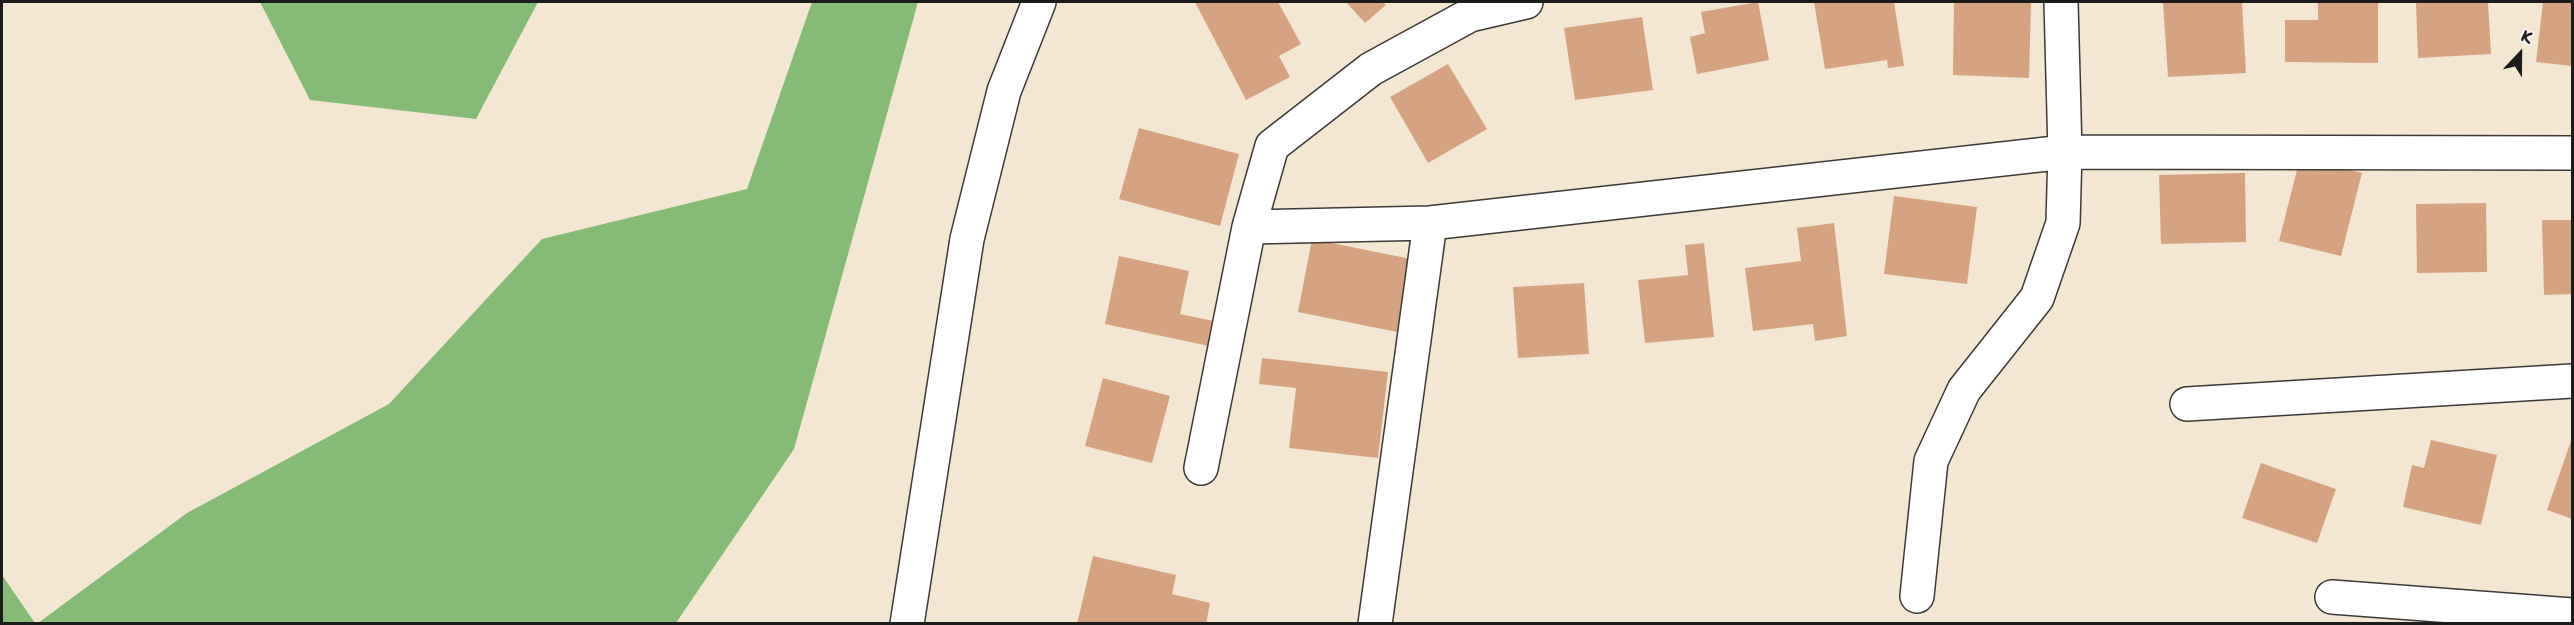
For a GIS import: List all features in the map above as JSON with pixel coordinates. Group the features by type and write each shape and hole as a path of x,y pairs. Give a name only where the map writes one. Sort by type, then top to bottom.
{"street":[{"path":"907,624 967,239 1004,92 1039,2"},
{"path":"1201,468 1249,227 1272,146 1371,69 1470,15 1526,2"},
{"path":"1917,596 1931,461 1964,390 2037,298 2063,223 2065,152 2061,2"},
{"path":"1249,227 1430,224 2065,152 2572,153"},
{"path":"1375,624 1430,224"},
{"path":"2187,404 2572,381"},
{"path":"2332,597 2572,615"}],"green space":[{"path":"260,2 538,2 476,119 310,100"},
{"path":"812,2 918,2 794,449 676,623 38,623 187,513 389,404 542,239 747,189"},
{"path":"2,575 35,623 2,623"}],"building":[{"path":"1195,2 1278,2 1301,44 1279,56 1290,77 1246,100"},
{"path":"1346,2 1383,2 1386,5 1365,23"},
{"path":"1758,2 1769,60 1697,74 1690,37 1705,33 1701,12"},
{"path":"1814,2 1894,2 1904,66 1888,68 1887,60 1825,69"},
{"path":"1954,2 2031,2 2029,78 1953,75"},
{"path":"2242,2 2246,73 2168,77 2163,3"},
{"path":"2318,2 2378,2 2378,63 2285,62 2285,20 2318,20"},
{"path":"2416,2 2488,2 2491,54 2418,58"},
{"path":"2543,2 2572,2 2572,66 2536,62"},
{"path":"1642,17 1653,90 1575,100 1564,28"},
{"path":"1448,64 1487,129 1428,163 1390,97"},
{"path":"1139,128 1239,154 1220,226 1119,199"},
{"path":"2300,158 2362,173 2341,256 2279,241"},
{"path":"2245,173 2246,242 2161,244 2159,175"},
{"path":"1894,196 1977,207 1967,284 1884,274"},
{"path":"2486,203 2487,272 2417,273 2416,204"},
{"path":"2542,220 2572,220 2572,294 2544,295"},
{"path":"1834,223 1847,336 1815,341 1813,324 1753,331 1745,268 1801,261 1797,228"},
{"path":"1312,239 1411,259 1397,332 1298,312"},
{"path":"1704,243 1714,337 1645,343 1638,280 1688,275 1685,245"},
{"path":"1119,256 1189,271 1180,314 1214,321 1209,346 1105,324"},
{"path":"1584,283 1589,354 1518,358 1513,287"},
{"path":"1262,358 1388,372 1378,458 1289,448 1296,388 1259,384"},
{"path":"1103,378 1170,396 1152,463 1085,446"},
{"path":"2572,438 2572,519 2547,510"},
{"path":"2431,440 2497,455 2481,525 2403,507 2412,465 2424,468"},
{"path":"2261,463 2336,489 2317,543 2242,518"},
{"path":"1093,556 1176,575 1172,594 1210,603 1206,624 1077,624"}]}
